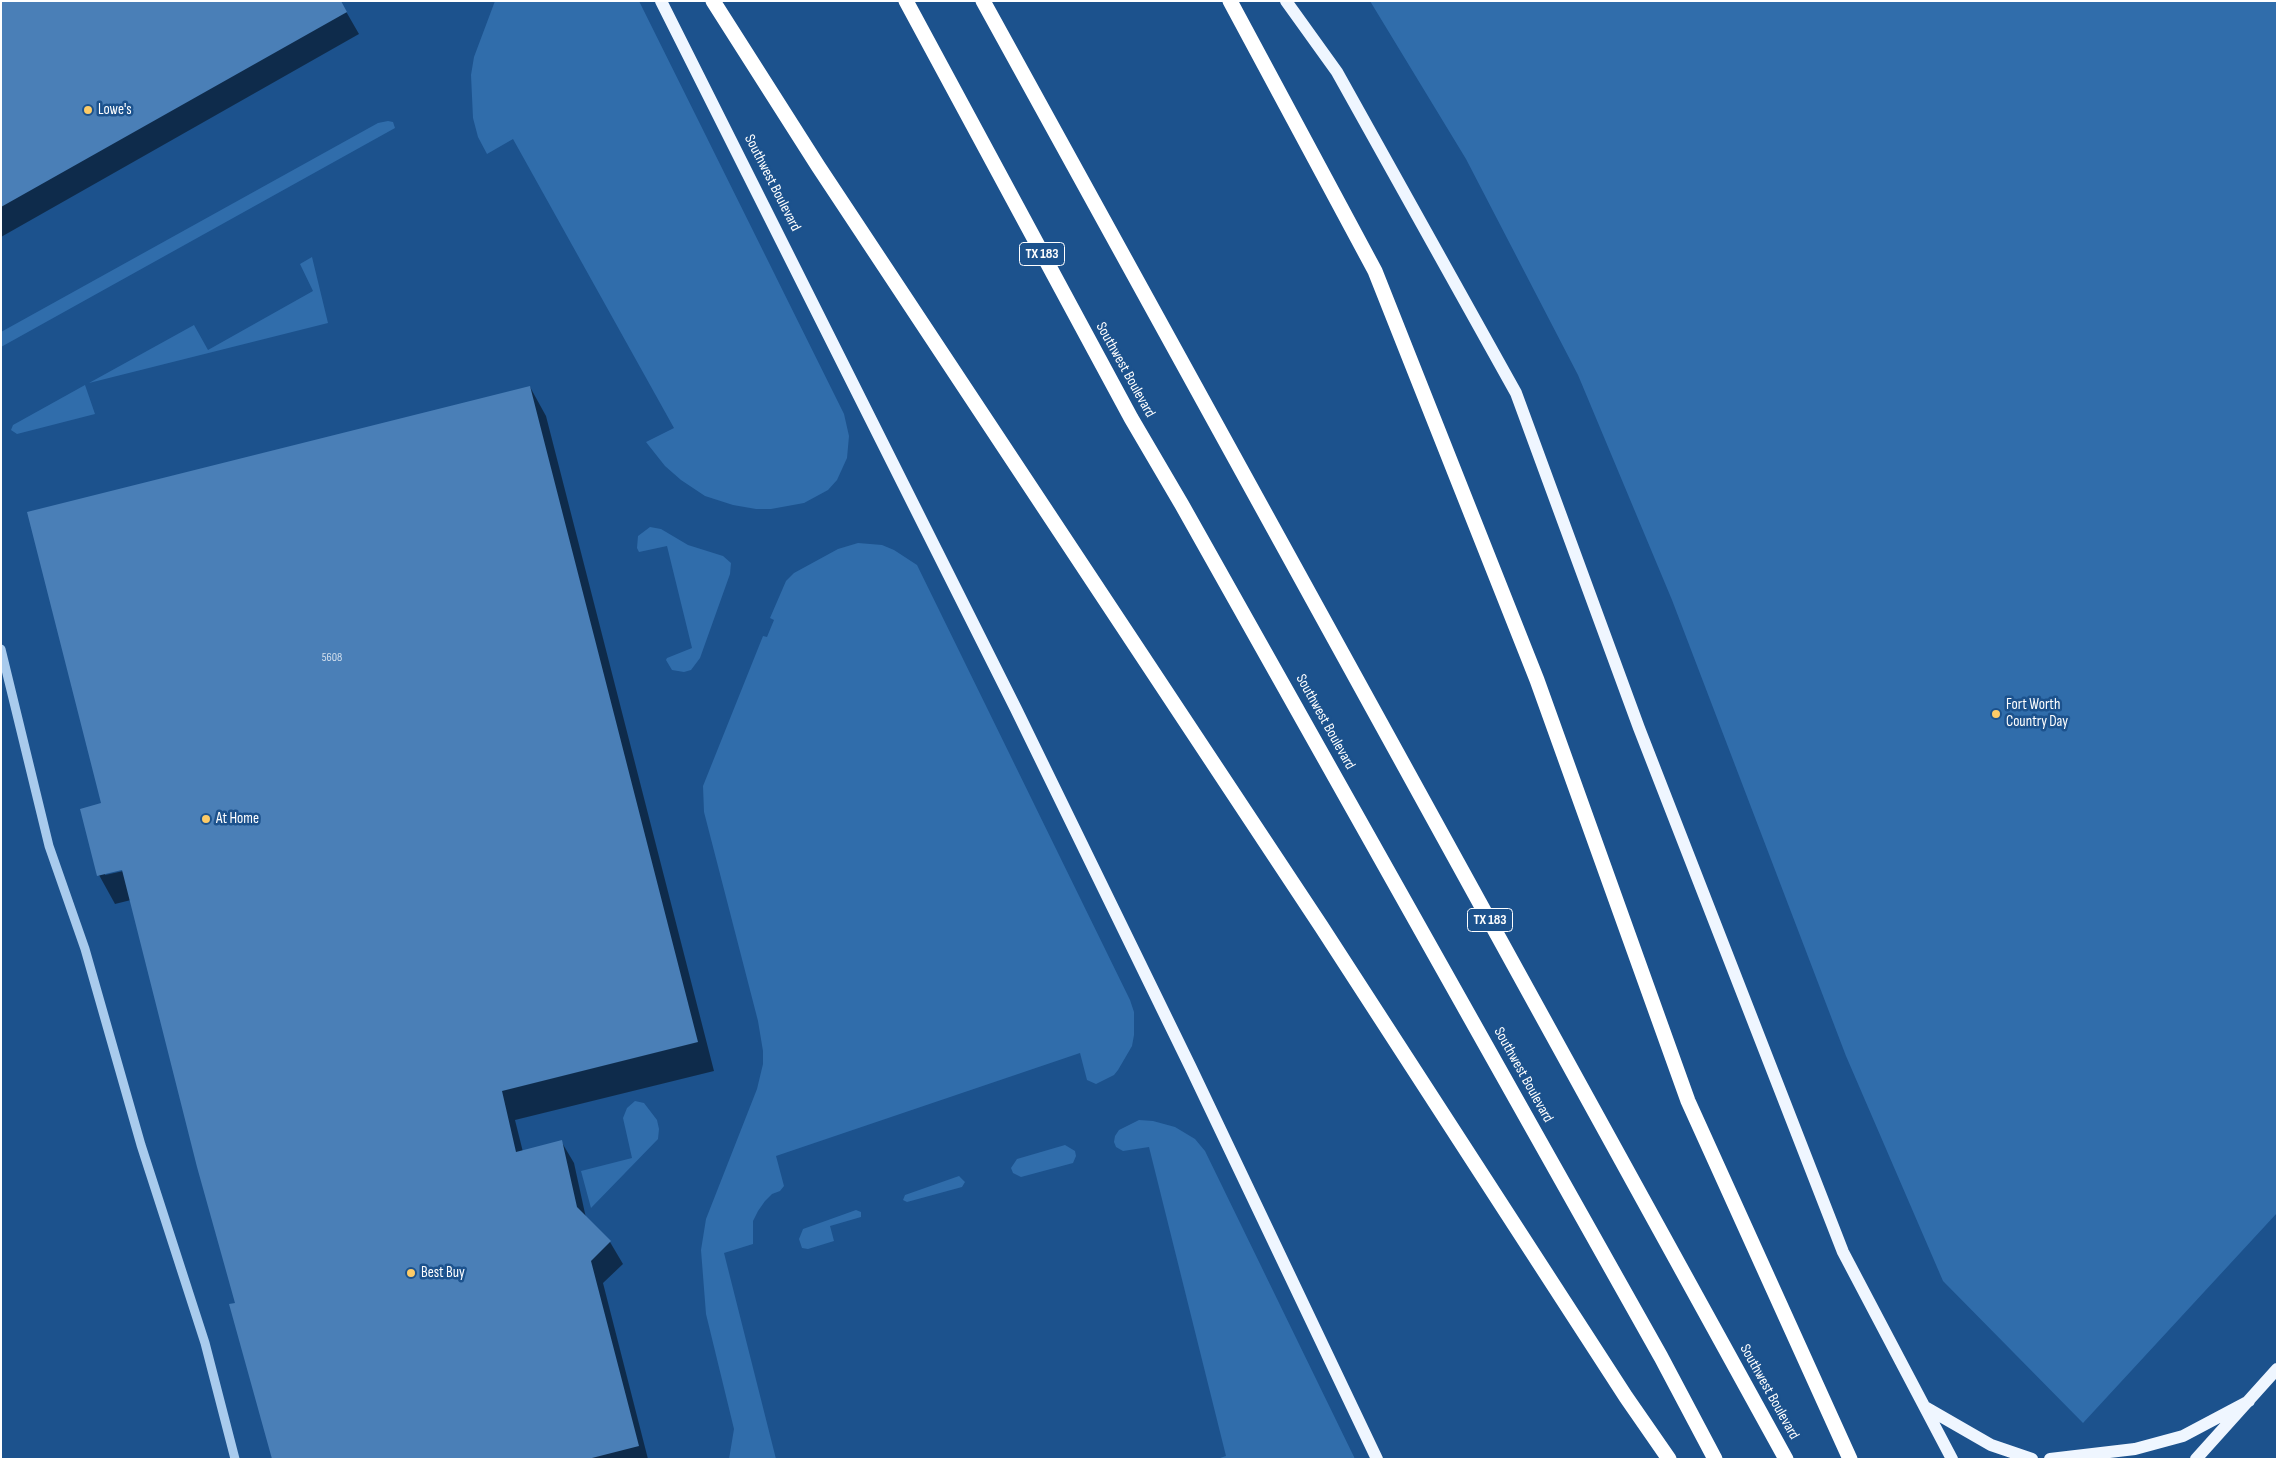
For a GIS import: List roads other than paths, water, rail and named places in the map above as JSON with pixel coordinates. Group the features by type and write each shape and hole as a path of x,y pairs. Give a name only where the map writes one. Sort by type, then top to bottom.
{"highway":[{"path":"713,1 818,166 1321,926 1626,1397 1669,1459"},
{"name":"Southwest Boulevard","path":"906,1 1131,418 1246,618 1656,1348 1716,1459"},
{"name":"Southwest Boulevard","path":"983,1 1786,1459"},
{"path":"1230,1 1375,272 1537,680 1688,1101 1850,1459"}],"main road":[{"name":"Southwest Boulevard","path":"661,1 1016,709 1377,1459"},
{"path":"1286,1 1337,72 1516,393 1643,737 1843,1252 1952,1459"},
{"path":"2196,1459 2277,1369"},
{"path":"2050,1459 2136,1449 2183,1436 2248,1401"},
{"path":"1925,1407 1991,1445 2032,1459"}],"lane":[{"path":"1,649 49,846 85,949 141,1145 205,1343 235,1459"}],"place":[{"name":"Lowe's","path":"88,110"},
{"name":"Fort Worth Country Day","path":"1996,714"},
{"name":"At Home","path":"206,819"},
{"name":"Best Buy","path":"411,1273"}]}
